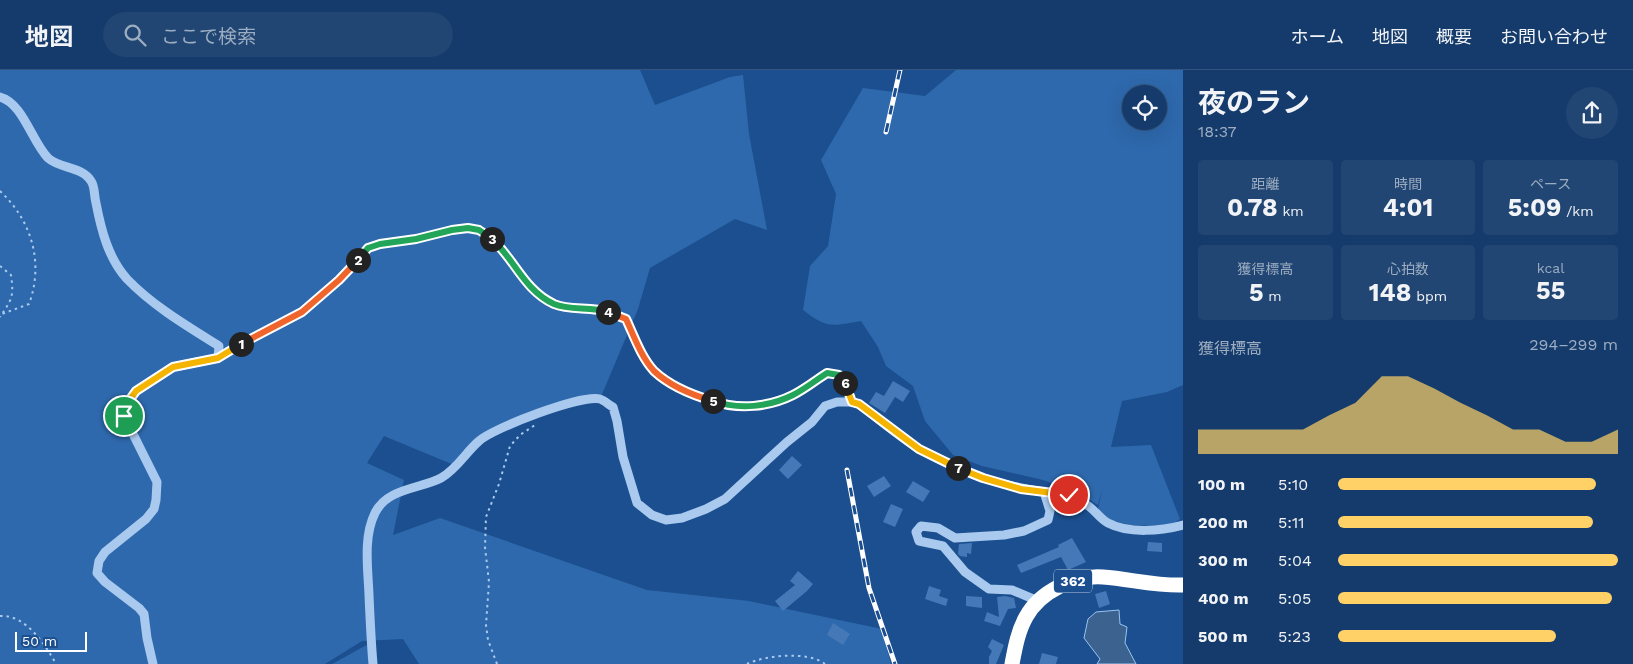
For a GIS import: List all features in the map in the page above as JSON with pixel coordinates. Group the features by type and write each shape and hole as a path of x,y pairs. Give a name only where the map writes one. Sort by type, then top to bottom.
{"highway":[{"name":"362","path":"1012,664 1018,633 1026,615 1038,601 1058,587 1079,579 1102,576 1166,586 1183,585"}],"street":[{"path":"0,97 17,108 49,158 66,168 83,172 92,181 109,251 126,278 152,302 219,346 218,358 173,367 136,391 126,405 124,416 157,482 156,500 154,509 146,519 105,552 99,561 97,573 105,582 144,614 153,664"},
{"path":"373,664 367,556 370,525 376,511 383,502 400,492 439,479 450,472 480,440 493,432 572,402 600,399 613,407 622,457 637,503 652,515 666,520 682,518 706,510 726,499 787,442 812,422 825,406 837,402 852,402 859,404 919,449 945,463 983,478 1021,489 1069,495 1087,505 1107,522 1127,529 1169,529 1183,525"},
{"path":"1038,601 1012,590 989,589 965,572 943,546 918,541 916,532 922,526 938,528 955,538 1004,535 1024,531 1048,520 1050,511 1044,492"}],"path":[{"path":"0,191 14,203 34,247 36,264 35,287 29,304 2,314"},
{"path":"218,358 302,312 339,280 368,248 380,244 416,239 468,228 479,230 494,239 527,285 554,304 585,310 603,311 626,319 653,370 667,382 700,397 740,407 760,406 794,394 827,373 833,373 839,375 844,381 852,402"},
{"path":"0,266 11,275 13,289 12,300 0,317"},
{"path":"498,664 488,640 486,625 489,582 485,547 486,517 499,484 510,446 520,435 535,425"},
{"path":"0,616 10,615 42,640 56,664"},
{"path":"747,664 775,656 821,660 825,664"}],"shaded area":[{"path":"0,70 640,70 655,105 730,77 743,75 749,134 767,230 735,219 650,268 638,309 600,399 559,404 480,439 454,465 384,436 367,463 404,480 393,535 440,518 647,590 749,601 882,629 891,664 419,664 403,639 362,641 325,664 0,664"},
{"path":"956,70 1183,70 1183,385 1167,392 1122,401 1111,447 1151,445 1180,519 1170,526 1129,525 1111,520 1098,510 1102,490 1098,505 1079,493 1043,480 982,466 953,455 925,421 913,386 886,366 878,347 861,321 836,325 824,323 803,310 810,266 828,246 836,194 821,160 863,88 925,96"},
{"path":"1119,610 1120,624 1127,627 1125,643 1136,664 1097,664 1100,659 1084,638 1088,619 1096,612"},
{"path":"372,642 373,664 332,664"}],"building":[{"path":"893,381 910,391 903,402 895,397 885,413 869,403 876,392 884,396"},
{"path":"792,456 802,465 788,479 779,470"},
{"path":"884,476 891,486 874,497 867,486"},
{"path":"913,481 930,491 923,502 906,492"},
{"path":"891,504 903,509 895,527 883,522"},
{"path":"1072,538 1086,562 1068,570 1061,557 1021,573 1017,565 1059,547 1058,545"},
{"path":"1148,542 1162,543 1162,552 1147,551"},
{"path":"972,543 971,554 967,553 967,557 958,554 959,544"},
{"path":"798,571 813,584 783,611 775,601 795,585 790,581"},
{"path":"929,586 941,590 939,596 948,599 946,606 925,599"},
{"path":"1106,591 1110,604 1099,608 1095,594"},
{"path":"966,596 982,597 982,608 966,606"},
{"path":"997,597 1014,598 1016,608 1008,609 1000,626 984,621 987,612 999,617"},
{"path":"833,623 850,634 843,645 827,635"},
{"path":"992,639 1004,645 996,664 989,664 989,657 992,651 988,647"},
{"path":"1042,653 1058,657 1056,664 1039,664"}],"railway":[{"path":"886,132 900,70"},
{"path":"847,470 869,588 895,664"}],"route":[{"path":"124,416 126,405 136,391 173,367 218,358 302,312 339,280 368,248 380,244 416,239 468,228 479,230 494,239 527,285 554,304 585,310 603,311 626,319 653,370 667,382 700,397 720,404 740,407 760,406 794,394 827,373 833,373 839,375 844,381 852,402 859,404 919,449 945,463 983,478 1021,489 1069,495"}]}
